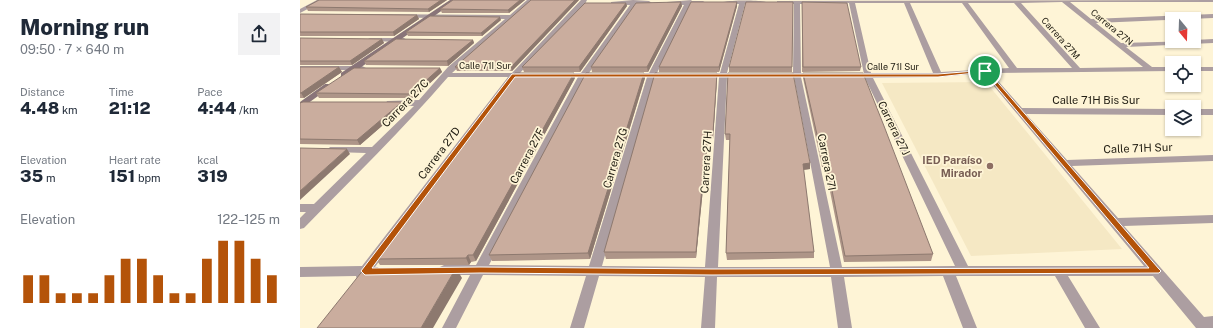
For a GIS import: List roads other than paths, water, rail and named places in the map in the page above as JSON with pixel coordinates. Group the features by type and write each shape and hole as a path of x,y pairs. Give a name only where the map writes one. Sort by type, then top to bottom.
{"street":[{"path":"300,12 322,0"},
{"path":"301,104 454,0"},
{"name":"Carrera 27C","path":"300,226 421,103 447,71 531,0"},
{"name":"Carrera 27N","path":"1063,0 1150,69"},
{"path":"719,2 1213,0"},
{"path":"605,3 635,1 657,3"},
{"name":"Carrera 27F","path":"449,328 583,75 635,1"},
{"path":"665,3 689,1 711,3"},
{"name":"Carrera 27G","path":"577,328 652,75 689,1"},
{"name":"Carrera 27H","path":"708,328 723,75 742,1"},
{"name":"Carrera 27I","path":"797,1 797,75 837,271 845,328"},
{"name":"Carrera 27J","path":"851,1 868,76 964,271"},
{"path":"907,1 938,76"},
{"path":"964,1 1015,70"},
{"name":"Carrera 27M","path":"1015,1 1078,70"},
{"name":"Carrera 27D","path":"355,284 514,75 586,2"},
{"path":"300,12 308,14"},
{"path":"354,15 512,17"},
{"path":"1089,21 1213,16"},
{"path":"359,40 411,40"},
{"path":"470,40 484,40"},
{"path":"1119,45 1213,41"},
{"path":"300,68 370,68"},
{"name":"Calle 71I Sur","path":"845,76 938,76 985,71 1015,70 1165,69"},
{"path":"1201,69 1213,69"},
{"name":"Calle 71I Sur","path":"447,71 537,75"},
{"path":"985,71 1156,271 1206,324"},
{"path":"552,75 606,75"},
{"path":"622,75 676,75"},
{"path":"699,75 753,75"},
{"path":"775,75 829,75"},
{"path":"301,104 320,103"},
{"path":"382,103 421,103"},
{"name":"Calle 71H Bis Sur","path":"1019,111 1165,112"},
{"path":"1201,112 1213,112"},
{"path":"323,149 376,150"},
{"name":"Calle 71H Sur","path":"1064,163 1213,158"},
{"path":"300,208 317,208"},
{"path":"1114,222 1213,219"},
{"path":"300,272 388,271"},
{"path":"434,271 1156,271"},
{"path":"947,271 970,328"},
{"path":"1058,271 1093,328"}],"place":[{"name":"IED Paraíso Mirador","path":"990,166"}]}
